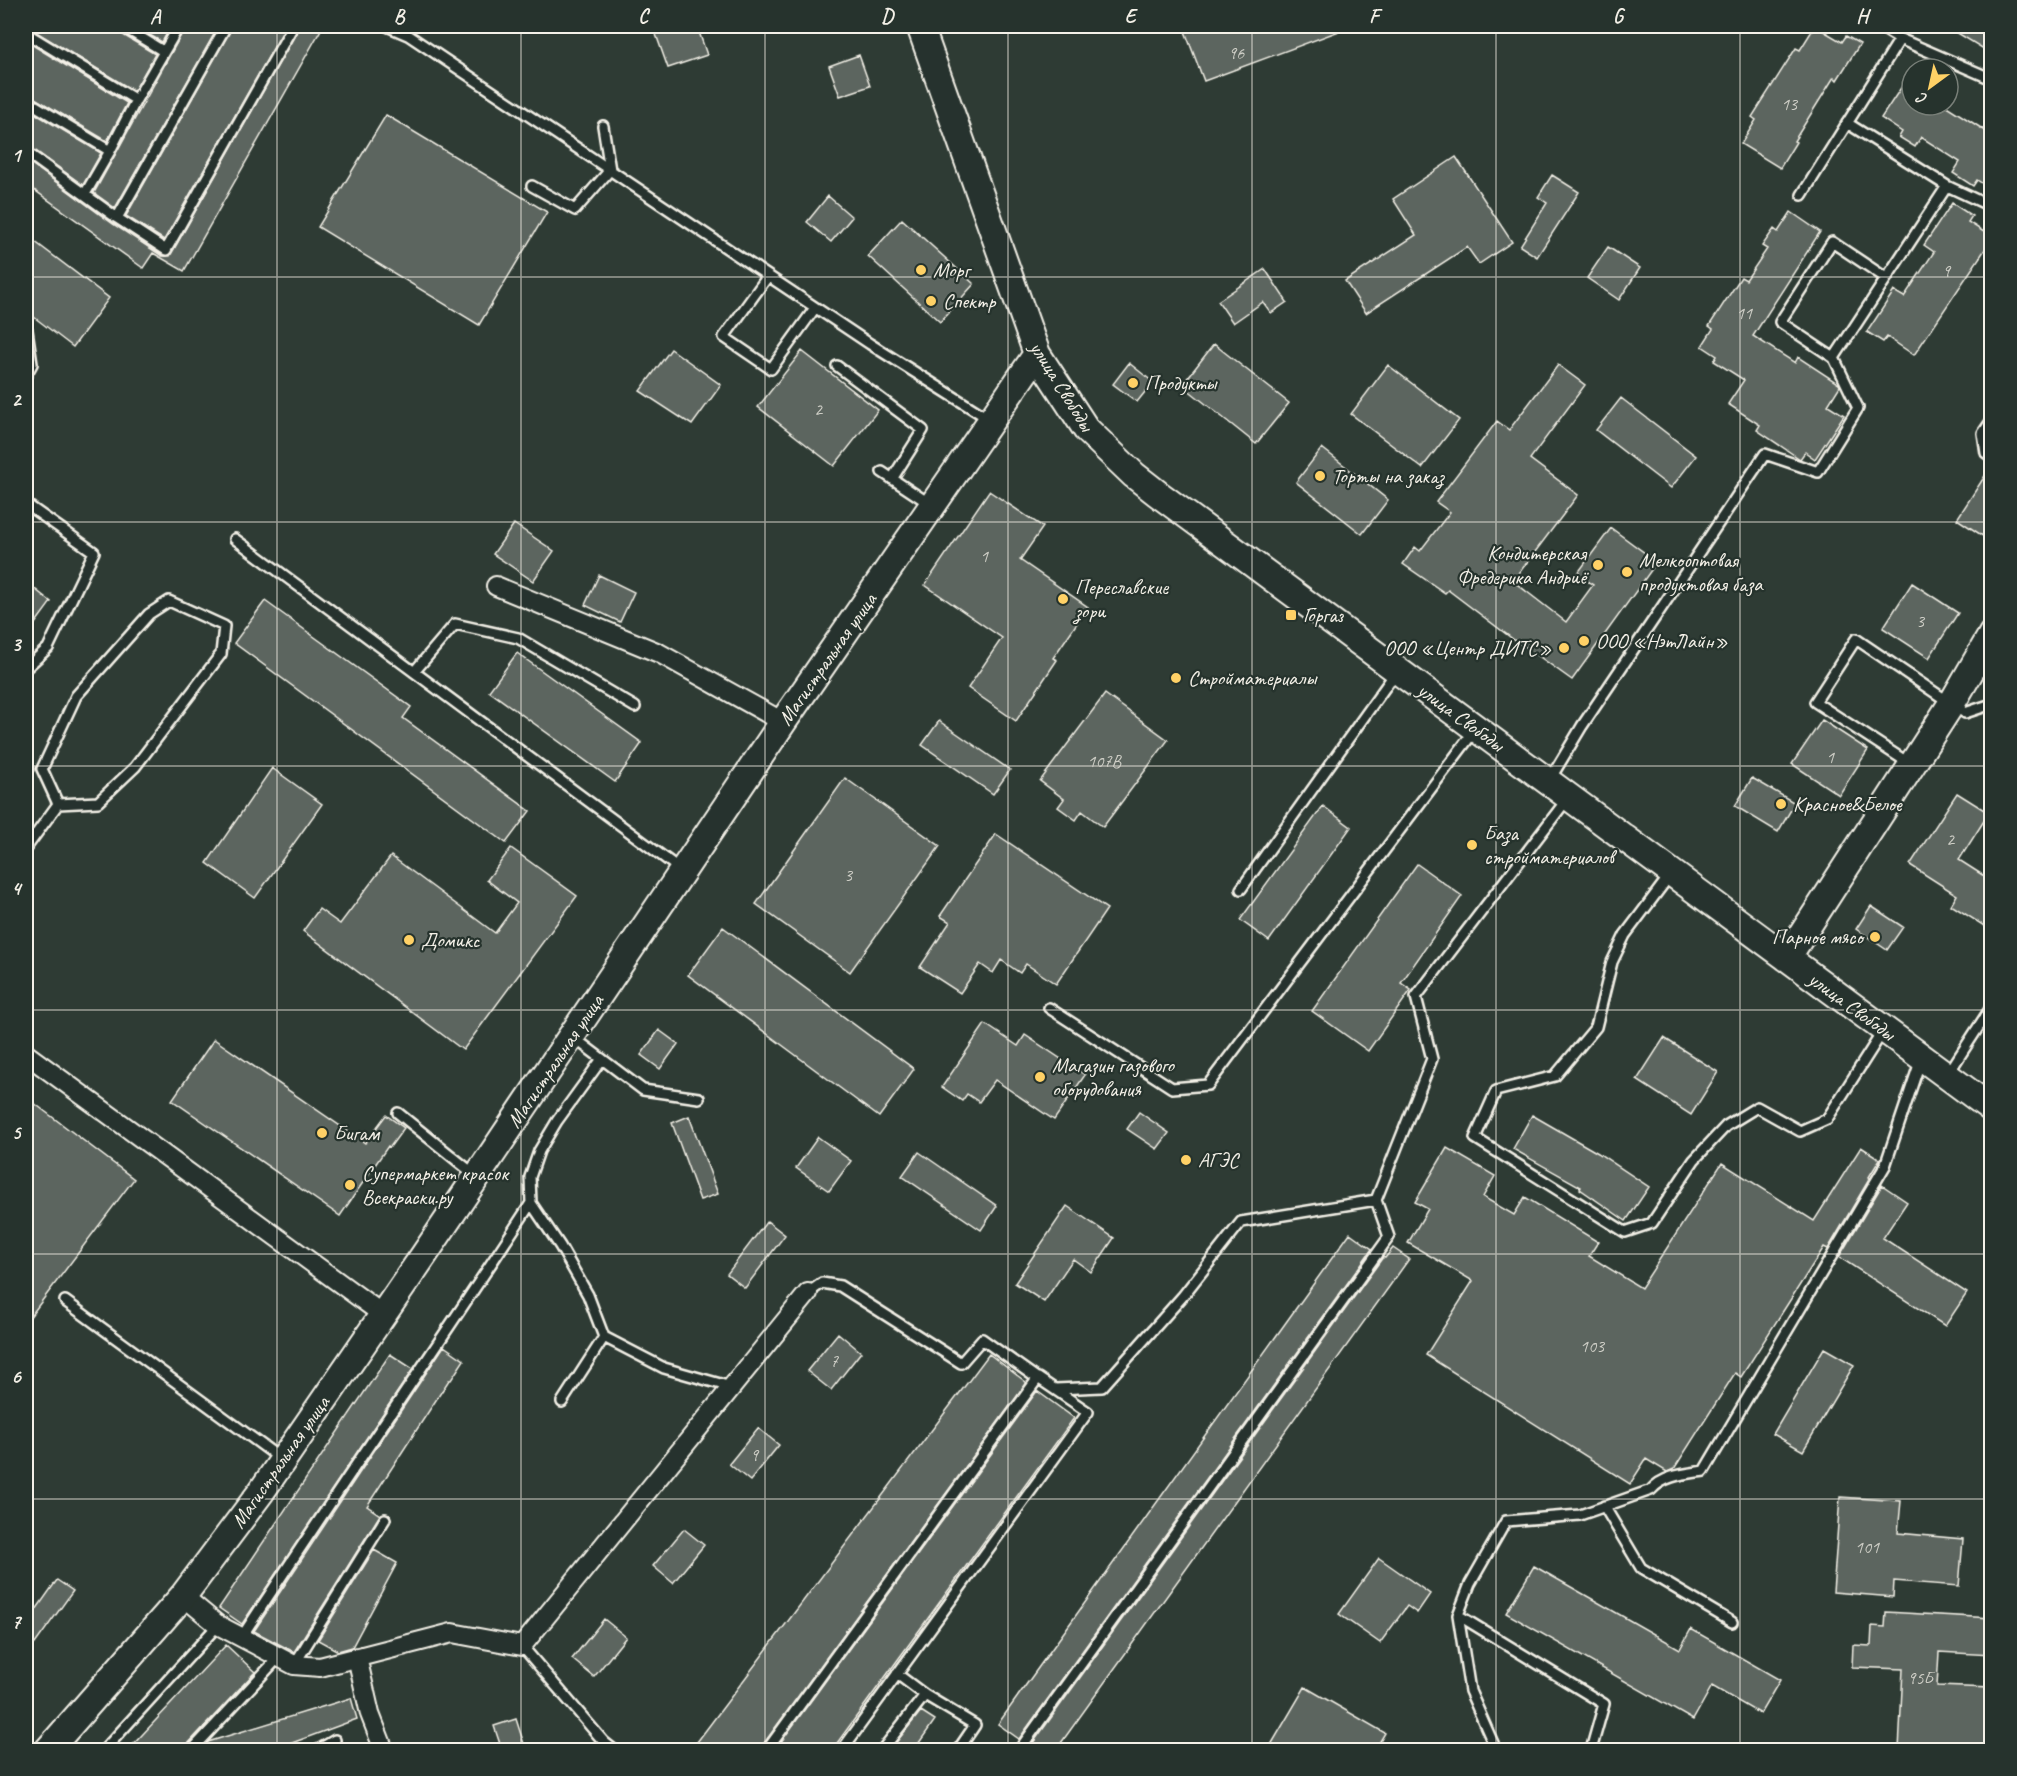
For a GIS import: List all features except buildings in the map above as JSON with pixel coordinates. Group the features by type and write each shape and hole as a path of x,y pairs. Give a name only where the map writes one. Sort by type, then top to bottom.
{"main road":[{"name":"улица Свободы","path":"920,26 1037,354 1086,429 1134,475 1992,1109"},
{"name":"Магистральная улица","path":"48,1750 183,1596 261,1492 783,722 1037,354"},
{"path":"1787,958 1952,703 1992,634"}],"street":[{"path":"496,585 659,653 783,722"},
{"path":"26,1054 382,1314"},
{"path":"183,1596 219,1625 286,1662 320,1667 452,1633 522,1646 808,1293"},
{"path":"357,1657 370,1714 384,1750"}],"lane":[{"path":"122,26 164,51"},
{"path":"85,194 179,26"},
{"path":"117,218 226,26"},
{"path":"26,152 117,218 166,250 293,26"},
{"path":"387,26 408,35 815,308 991,420"},
{"path":"1879,26 1900,39 1992,79"},
{"path":"26,33 136,100"},
{"path":"1802,195 1900,39"},
{"path":"26,100 110,150"},
{"path":"1847,123 1947,186 1992,207"},
{"path":"603,126 610,170"},
{"path":"532,186 575,210 610,170"},
{"path":"1834,358 1947,186"},
{"path":"1549,782 1582,726 1765,454 1818,472 1858,408 1834,358 1780,322 1819,262 1832,243 1886,278"},
{"path":"768,276 724,337 771,369 815,308"},
{"path":"26,328 32,364 26,375"},
{"path":"837,366 923,430 892,479"},
{"path":"1992,420 1983,433 1986,453 1992,457"},
{"path":"882,472 932,506"},
{"path":"26,504 94,552 48,648 26,668"},
{"path":"235,538 683,871"},
{"path":"169,601 224,626 221,654 135,767 98,802 58,804 42,769 76,696 149,614 169,601"},
{"path":"414,672 455,624 519,638 635,707"},
{"path":"1912,766 1815,702 1856,639 1965,713 1992,704"},
{"path":"1241,889 1397,670"},
{"path":"1048,1008 1172,1088 1208,1085 1476,728"},
{"path":"1022,1750 1022,1746 1389,1237 1376,1200 1432,1059 1416,997 1569,797"},
{"path":"26,848 58,804"},
{"path":"1671,873 1625,935 1612,962 1596,1027 1555,1076 1496,1091 1475,1138 1625,1232 1652,1223 1694,1160 1726,1126 1758,1107 1800,1131 1827,1119 1884,1029"},
{"path":"1947,1076 1992,1006"},
{"path":"572,1036 643,1090 699,1098"},
{"path":"1494,1750 1470,1691 1458,1615 1470,1584 1506,1521 1580,1515 1651,1490 1658,1482 1682,1474 1704,1471 1885,1166 1922,1057"},
{"path":"602,1059 557,1121 539,1151 530,1177 531,1203 560,1246 588,1295 604,1337 664,1368 731,1387"},
{"path":"398,1113 477,1176"},
{"path":"1055,1389 1102,1387 1182,1297 1241,1222 1376,1200"},
{"path":"241,1638 332,1498 531,1203"},
{"path":"808,1293 822,1283 840,1286 961,1363 982,1339 1088,1413 842,1750"},
{"path":"65,1301 283,1460"},
{"path":"562,1402 604,1337"},
{"path":"767,1750 1038,1379"},
{"path":"1604,1506 1641,1568 1732,1622"},
{"path":"192,1750 286,1662 385,1519"},
{"path":"1458,1615 1604,1704 1591,1750"},
{"path":"104,1750 219,1625"},
{"path":"522,1646 604,1742 614,1750"},
{"path":"897,1674 925,1695 975,1725 958,1750"},
{"path":"882,1750 925,1695"},
{"path":"318,1750 335,1740"}],"place":[{"name":"Морг","path":"921,270"},
{"name":"Спектр","path":"931,301"},
{"name":"Продукты","path":"1133,383"},
{"name":"Торты на заказ","path":"1320,476"},
{"name":"Кондитерская Фредерика Андриё","path":"1598,565"},
{"name":"Мелкооптовая продуктовая база","path":"1627,572"},
{"name":"Переславские зори","path":"1063,599"},
{"name":"Горгаз","path":"1291,615"},
{"name":"ООО «НэтЛайн»","path":"1584,641"},
{"name":"ООО «Центр ДИТС»","path":"1564,648"},
{"name":"Стройматериалы","path":"1176,678"},
{"name":"Красное&Белое","path":"1781,804"},
{"name":"База стройматериалов","path":"1472,845"},
{"name":"Парное мясо","path":"1875,937"},
{"name":"Домикс","path":"409,940"},
{"name":"Магазин газового оборудования","path":"1040,1077"},
{"name":"Бигам","path":"322,1133"},
{"name":"АГЭС","path":"1186,1160"},
{"name":"Супермаркет красок Всекраски.ру","path":"350,1185"}]}
